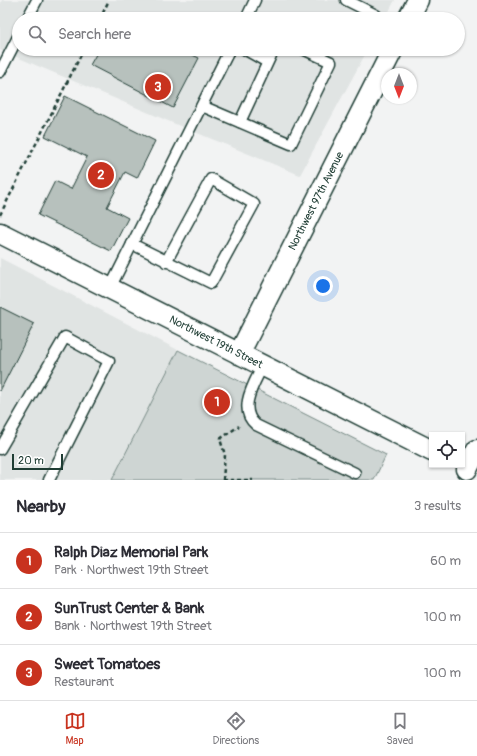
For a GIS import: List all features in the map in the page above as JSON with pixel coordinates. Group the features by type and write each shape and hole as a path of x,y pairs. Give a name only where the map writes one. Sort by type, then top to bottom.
{"street":[{"path":"412,12 418,0"},
{"name":"Northwest 97th Avenue","path":"239,354 389,56"},
{"name":"Northwest 19th Street","path":"0,233 429,449"},
{"path":"468,469 477,450"}],"lane":[{"path":"31,12 37,0"},
{"path":"249,12 255,0"},
{"path":"346,0 370,12"},
{"path":"0,72 12,49"},
{"path":"110,288 227,56"},
{"path":"256,56 267,62"},
{"path":"240,122 270,56"},
{"path":"202,106 291,144 331,62 318,56"},
{"path":"132,244 166,262 211,283 254,204 211,179 166,262"},
{"path":"0,449 65,337 109,361 49,480"},
{"path":"263,365 249,397 247,412 250,419 256,425 355,473"}],"path":[{"path":"103,12 109,0"},
{"path":"0,216 80,56"},
{"path":"250,419 220,439 225,455 223,480 253,480"}],"shaded area":[{"path":"2,0 395,0 389,12 12,12 12,55 0,50 0,4"},
{"path":"14,56 364,56 300,175"},
{"path":"0,258 178,350 112,480 0,480"},
{"path":"178,350 386,455 374,480 112,480"}],"building":[{"path":"95,56 195,56 199,58 173,108 90,65"},
{"path":"65,96 155,141 137,178 125,172 107,207 128,218 111,251 38,215 55,181 71,189 87,157 45,136"},
{"path":"0,307 34,324 0,391"}],"place":[{"name":"Sweet Tomatoes","path":"158,87"},
{"name":"SunTrust Center & Bank","path":"101,175"},
{"name":"Ralph Diaz Memorial Park","path":"217,402"}]}
